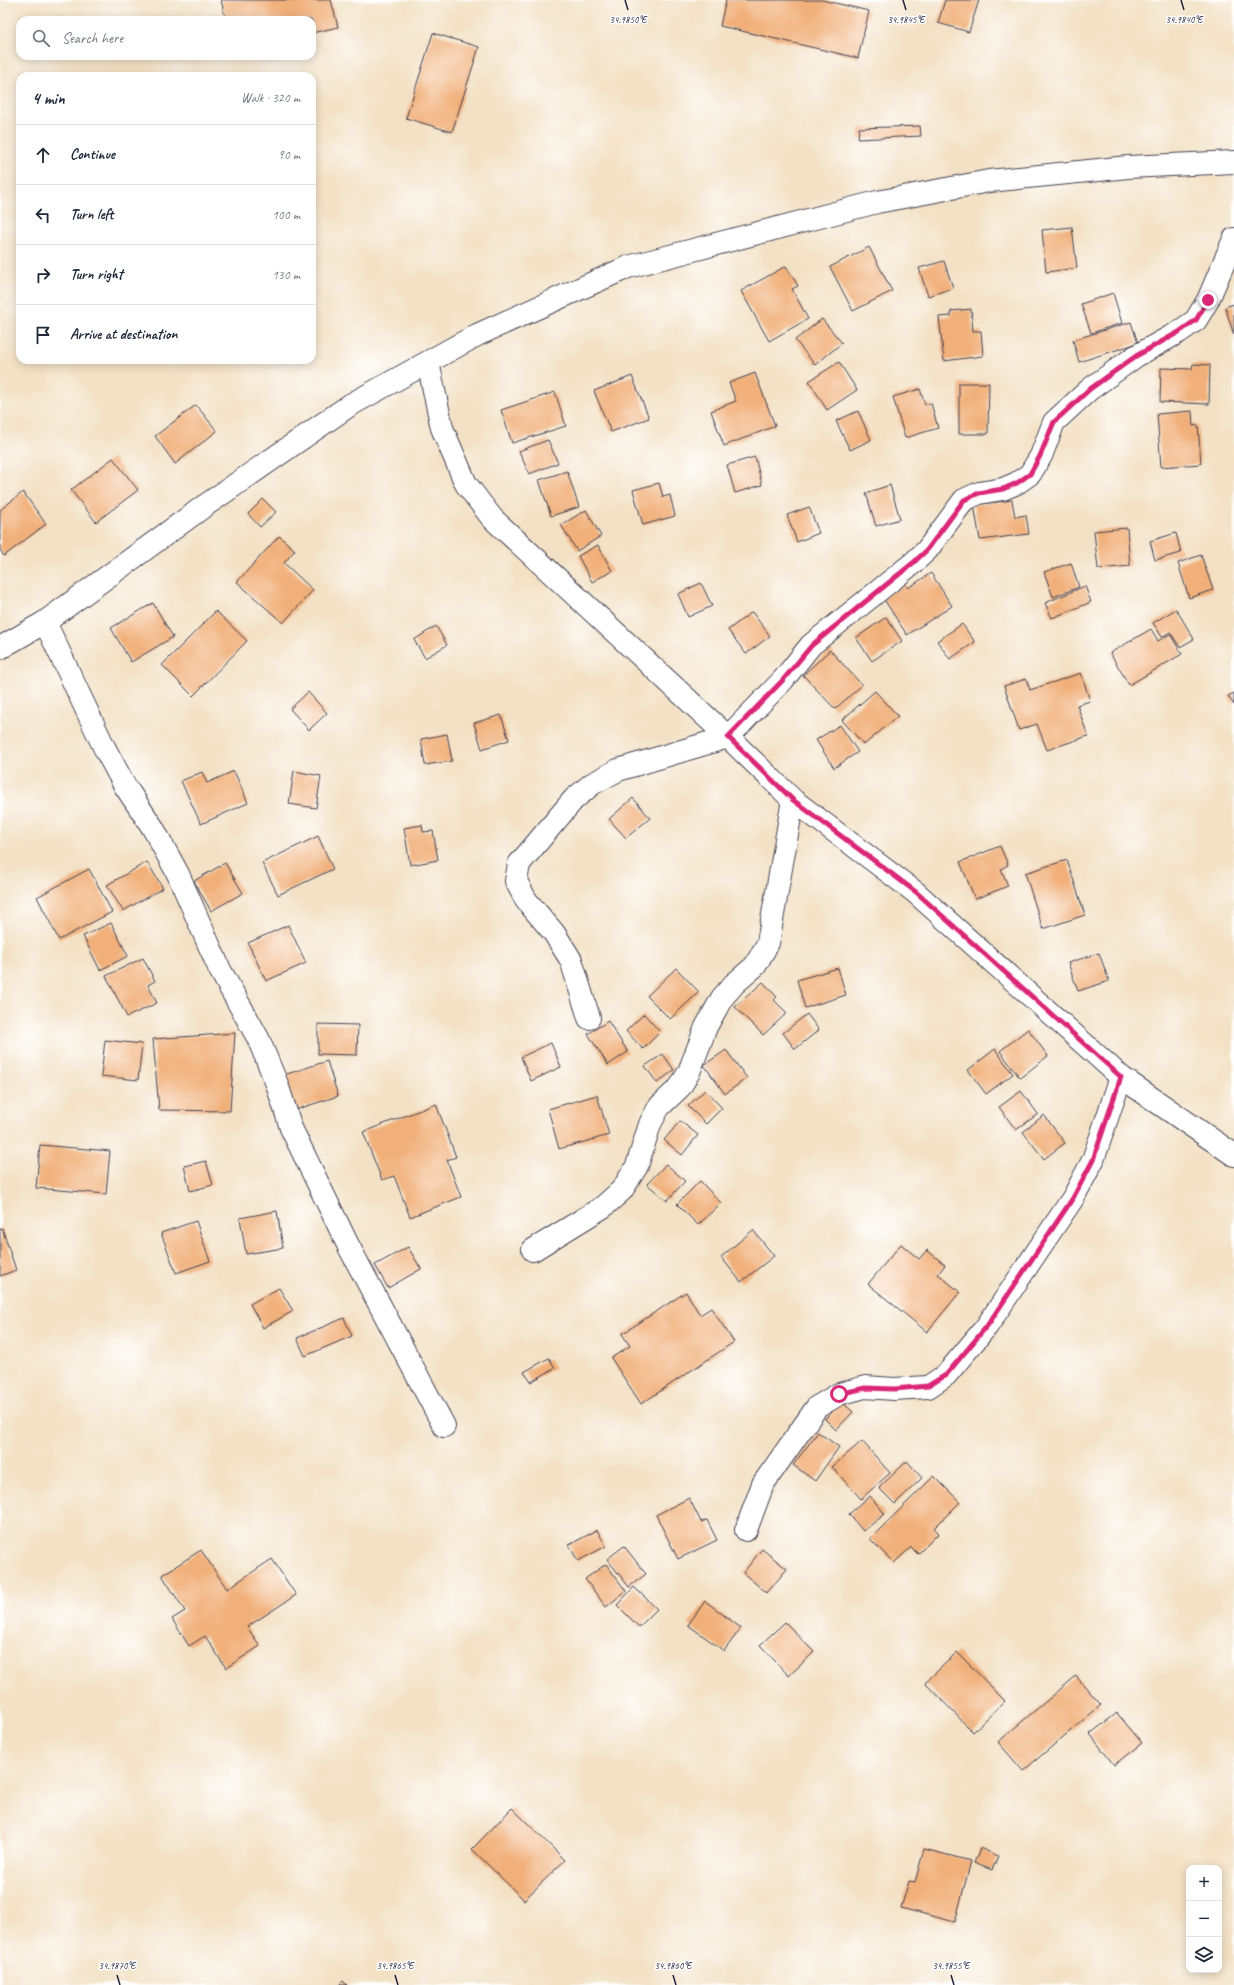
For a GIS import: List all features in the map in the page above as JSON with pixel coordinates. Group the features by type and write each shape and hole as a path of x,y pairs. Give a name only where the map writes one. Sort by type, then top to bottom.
{"street":[{"path":"0,648 45,622 204,507 350,405 477,335 628,267 877,202 989,181 1128,167 1234,162"},
{"path":"590,1018 571,960 554,933 526,900 516,881 519,864 574,799 592,784 618,770 728,737 783,680 812,645 927,550 964,500 979,493 1003,489 1017,483 1030,474 1040,456 1054,422 1090,389 1136,356 1179,332 1196,320 1208,300 1234,239"},
{"path":"428,362 442,428 466,484 492,518 728,737 793,800 916,892 1121,1077 1234,1155"},
{"path":"45,622 104,747 125,786 153,828 178,874 220,970 258,1038 277,1084 291,1128 349,1247 444,1426"},
{"path":"533,1250 603,1207 622,1190 637,1166 650,1124 659,1107 680,1087 689,1072 706,1027 722,998 734,984 755,966 768,943 793,800"},
{"path":"746,1530 763,1484 817,1407 839,1394 865,1388 894,1389 928,1386 946,1375 987,1326 1073,1198 1093,1160 1121,1077"}],"building":[{"path":"221,0 331,0 338,27 316,32 316,16 225,16"},
{"path":"726,0 822,0 869,11 858,58 720,26"},
{"path":"945,0 979,0 969,32 938,23"},
{"path":"433,33 479,47 452,132 406,118"},
{"path":"920,126 921,136 858,139 859,128"},
{"path":"1072,227 1077,268 1046,272 1042,230"},
{"path":"869,247 892,291 853,311 830,267"},
{"path":"944,261 953,288 928,296 919,268"},
{"path":"786,266 798,286 792,289 808,319 769,341 741,291"},
{"path":"1113,293 1122,323 1091,333 1081,304"},
{"path":"1234,304 1234,335 1225,307"},
{"path":"971,309 973,331 981,331 983,356 944,361 939,317 951,316 951,311"},
{"path":"822,319 842,343 815,365 795,340"},
{"path":"1131,322 1138,343 1079,362 1073,340"},
{"path":"839,362 857,390 827,410 809,381"},
{"path":"1193,364 1210,365 1209,404 1160,402 1161,368 1192,369"},
{"path":"755,373 775,426 724,446 711,411 736,401 729,383"},
{"path":"632,376 649,418 611,432 594,391"},
{"path":"959,383 989,383 988,434 959,434"},
{"path":"920,389 925,405 931,403 938,428 905,438 893,397"},
{"path":"555,392 566,426 512,443 501,410"},
{"path":"196,405 217,431 175,464 155,436"},
{"path":"858,411 871,440 850,450 836,421"},
{"path":"1192,411 1193,426 1198,425 1201,464 1161,467 1157,414"},
{"path":"548,440 558,463 529,474 519,451"},
{"path":"755,457 762,485 735,493 727,465"},
{"path":"113,458 138,490 96,522 71,490"},
{"path":"567,471 579,507 551,516 539,480"},
{"path":"659,483 663,497 670,495 675,516 643,525 633,490"},
{"path":"890,485 900,519 876,526 866,493"},
{"path":"23,492 46,524 4,556 0,550 0,510"},
{"path":"263,499 276,512 260,527 248,514"},
{"path":"1012,500 1015,517 1026,515 1029,534 980,540 974,505"},
{"path":"809,507 819,533 797,542 787,515"},
{"path":"586,510 601,536 577,551 561,525"},
{"path":"1127,528 1130,566 1098,569 1094,531"},
{"path":"1176,533 1181,553 1155,560 1150,541"},
{"path":"279,536 295,550 284,563 313,590 283,623 237,582"},
{"path":"598,545 612,571 592,582 578,556"},
{"path":"1201,555 1213,590 1189,598 1178,563"},
{"path":"1071,563 1079,587 1053,597 1044,572"},
{"path":"931,573 952,606 907,635 883,598 905,584 908,588"},
{"path":"701,583 712,606 688,617 678,594"},
{"path":"1085,586 1091,602 1052,618 1045,603"},
{"path":"153,603 173,637 131,662 111,628"},
{"path":"1176,609 1194,639 1180,647 1170,632 1162,637 1153,623"},
{"path":"216,611 247,641 193,696 162,665"},
{"path":"752,612 770,636 746,654 728,630"},
{"path":"886,617 902,641 872,661 856,638"},
{"path":"962,624 975,642 950,659 937,641"},
{"path":"436,626 447,645 425,658 414,640"},
{"path":"1151,629 1158,641 1170,634 1182,654 1129,685 1110,653"},
{"path":"830,650 862,685 835,709 803,675"},
{"path":"1081,673 1090,701 1077,705 1088,736 1047,750 1037,724 1019,730 1004,686 1026,679 1030,690"},
{"path":"875,691 898,716 864,745 842,720"},
{"path":"308,692 327,713 309,730 290,709"},
{"path":"1234,693 1234,705 1228,696"},
{"path":"501,715 509,740 482,749 474,723"},
{"path":"840,725 858,752 834,768 816,740"},
{"path":"447,734 452,761 425,765 421,739"},
{"path":"234,771 248,803 201,824 181,781 202,772 207,783"},
{"path":"294,771 321,776 316,808 289,804"},
{"path":"633,798 650,818 626,838 609,819"},
{"path":"422,825 423,832 433,831 438,860 410,865 404,828"},
{"path":"318,836 333,869 278,895 262,863"},
{"path":"1000,846 1008,865 1001,869 1008,886 975,899 960,862"},
{"path":"1067,860 1085,915 1043,929 1025,873"},
{"path":"147,862 163,888 123,911 107,885"},
{"path":"225,863 243,893 211,911 194,881"},
{"path":"89,869 112,912 59,940 37,897"},
{"path":"111,923 128,956 100,970 83,936"},
{"path":"288,925 306,963 266,981 248,943"},
{"path":"1099,953 1109,981 1078,991 1068,963"},
{"path":"143,958 155,981 148,985 157,1003 127,1017 106,976"},
{"path":"676,968 699,992 670,1019 647,996"},
{"path":"838,968 846,995 805,1008 797,980"},
{"path":"763,982 777,997 774,1000 787,1013 763,1035 735,1007"},
{"path":"644,1014 660,1032 643,1049 626,1031"},
{"path":"807,1014 819,1030 795,1049 783,1033"},
{"path":"608,1021 628,1052 608,1065 588,1034"},
{"path":"318,1024 358,1025 357,1055 318,1054"},
{"path":"1028,1029 1048,1056 1020,1078 1000,1051"},
{"path":"235,1033 230,1111 159,1110 153,1039"},
{"path":"105,1040 142,1044 138,1080 101,1076"},
{"path":"551,1043 561,1067 531,1081 521,1057"},
{"path":"995,1049 1013,1074 986,1094 968,1070"},
{"path":"726,1050 747,1078 725,1094 704,1065"},
{"path":"663,1054 674,1070 657,1083 645,1066"},
{"path":"327,1061 338,1096 295,1110 284,1075"},
{"path":"705,1090 722,1108 706,1124 688,1106"},
{"path":"1021,1091 1038,1114 1016,1130 999,1107"},
{"path":"597,1095 609,1135 559,1149 548,1109"},
{"path":"436,1104 456,1157 447,1160 461,1197 410,1217 394,1176 382,1180 363,1132"},
{"path":"1044,1115 1065,1143 1044,1159 1023,1132"},
{"path":"680,1121 698,1135 682,1155 664,1140"},
{"path":"40,1145 110,1151 106,1194 36,1188"},
{"path":"206,1161 213,1185 190,1191 184,1166"},
{"path":"666,1164 685,1181 667,1201 647,1184"},
{"path":"700,1181 721,1203 698,1225 677,1204"},
{"path":"277,1211 283,1248 246,1254 240,1218"},
{"path":"196,1221 210,1261 176,1273 161,1233"},
{"path":"2,1228 16,1270 0,1276 0,1229"},
{"path":"753,1230 774,1256 741,1282 721,1257"},
{"path":"901,1244 919,1259 927,1250 945,1265 938,1274 960,1292 927,1332 868,1284"},
{"path":"408,1247 421,1269 388,1288 375,1265"},
{"path":"279,1288 293,1311 263,1328 250,1304"},
{"path":"686,1292 700,1315 711,1308 734,1342 641,1404 611,1358 630,1346 622,1334"},
{"path":"344,1318 352,1336 305,1356 297,1338"},
{"path":"549,1358 555,1368 531,1382 524,1372"},
{"path":"842,1402 853,1412 836,1430 825,1419"},
{"path":"818,1432 839,1447 815,1481 793,1465"},
{"path":"862,1441 890,1473 861,1499 832,1467"},
{"path":"907,1461 922,1478 895,1504 879,1488"},
{"path":"934,1476 960,1502 934,1528 939,1533 918,1554 911,1547 894,1563 870,1539"},
{"path":"870,1496 885,1514 863,1531 849,1514"},
{"path":"689,1498 701,1522 707,1520 717,1540 678,1559 656,1515"},
{"path":"597,1530 606,1546 578,1561 569,1545"},
{"path":"624,1546 646,1574 629,1587 607,1559"},
{"path":"762,1549 787,1569 767,1593 743,1573"},
{"path":"201,1550 227,1589 272,1559 296,1595 247,1627 260,1646 226,1668 205,1636 189,1646 172,1619 185,1611 162,1575"},
{"path":"606,1564 626,1591 606,1607 585,1579"},
{"path":"634,1587 657,1609 639,1627 617,1605"},
{"path":"705,1601 741,1628 724,1651 688,1625"},
{"path":"785,1622 814,1652 789,1676 760,1645"},
{"path":"957,1652 1005,1701 973,1732 925,1683"},
{"path":"1076,1676 1101,1705 1023,1771 998,1742"},
{"path":"1117,1713 1142,1743 1114,1765 1090,1734"},
{"path":"512,1808 565,1860 524,1900 472,1849"},
{"path":"980,1848 998,1856 992,1870 974,1863"},
{"path":"924,1849 971,1861 955,1922 901,1908 909,1881 915,1882"},
{"path":"343,1981 347,1985 339,1985"}],"route":[{"path":"839,1394 865,1388 894,1389 928,1386 946,1375 987,1326 1073,1198 1093,1160 1121,1077 916,892 793,800 728,737 783,680 812,645 927,550 964,500 979,493 1003,489 1017,483 1030,474 1040,456 1054,422 1090,389 1136,356 1179,332 1196,320 1208,300"}]}
